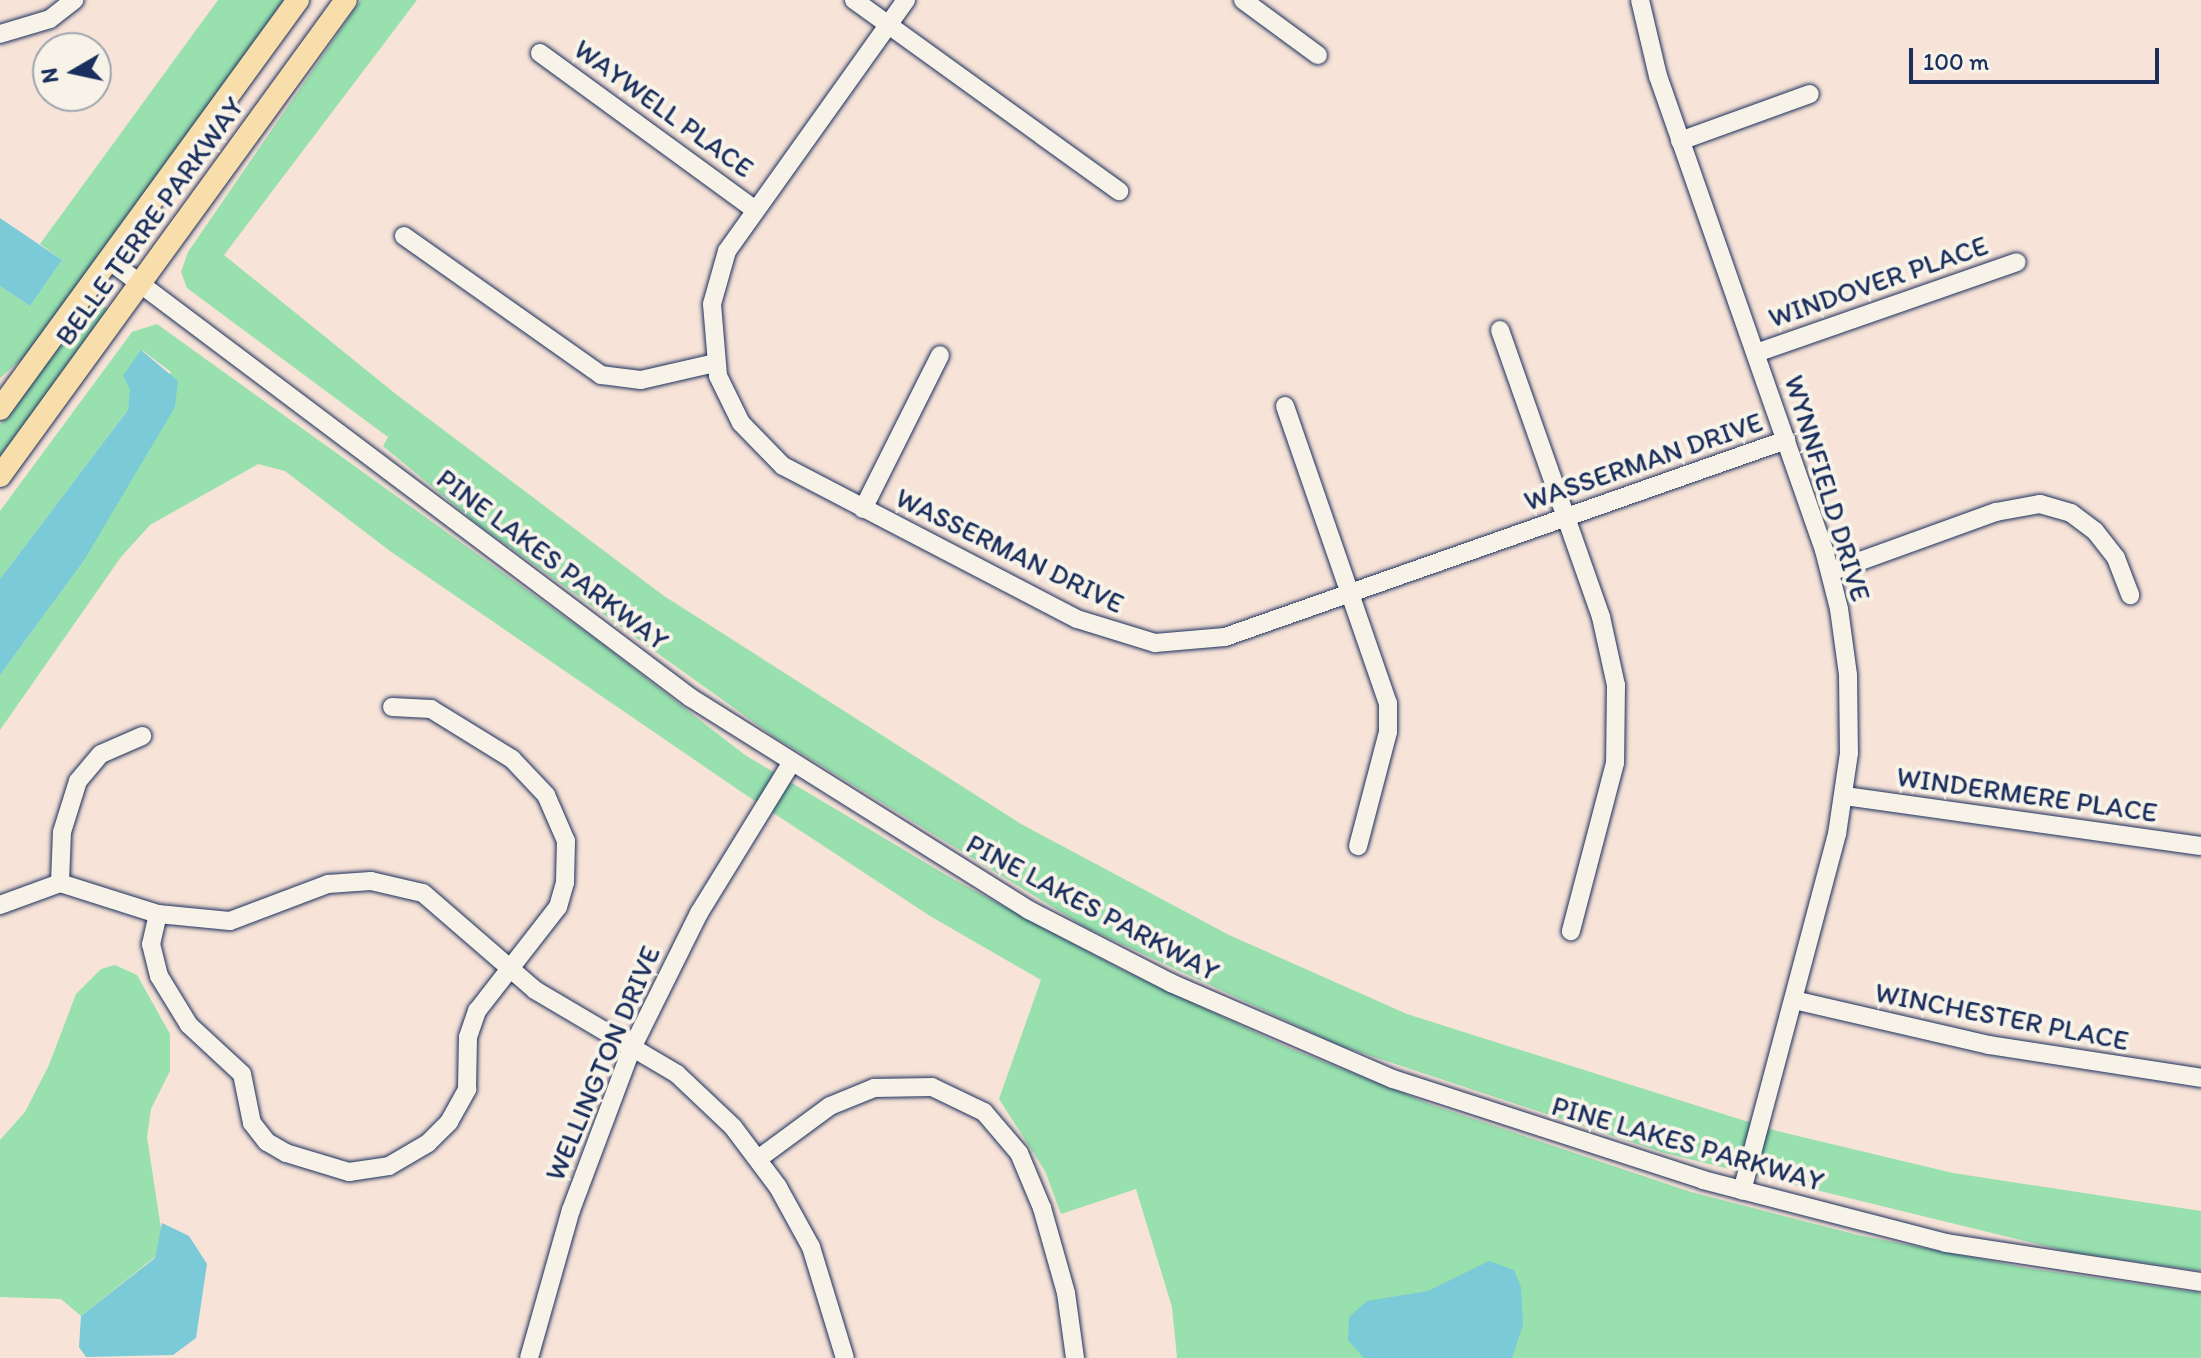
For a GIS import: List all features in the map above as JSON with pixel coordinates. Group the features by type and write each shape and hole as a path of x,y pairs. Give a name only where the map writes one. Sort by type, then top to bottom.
{"main road":[{"name":"BELLE TERRE PARKWAY","path":"0,409 298,0"},
{"name":"BELLE TERRE PARKWAY","path":"0,476 346,0"}],"street":[{"path":"0,34 50,19 74,0"},
{"path":"854,0 1119,191"},
{"name":"WASSERMAN DRIVE","path":"906,0 754,209 717,279 711,317 715,363 734,414 766,452 863,509 1077,619 1141,641 1210,641 1786,440"},
{"path":"1243,0 1318,55"},
{"name":"WYNNFIELD DRIVE","path":"1640,0 1680,141 1830,572 1848,675 1845,796 1742,1191"},
{"name":"WAYWELL PLACE","path":"540,53 754,209"},
{"path":"1680,141 1810,94"},
{"path":"404,236 601,375 641,380 715,363"},
{"name":"PINE LAKES PARKWAY","path":"110,261 691,698 790,765 1029,910 1223,1007 1485,1112 1742,1191 1946,1243 2201,1282"},
{"name":"WINDOVER PLACE","path":"1756,353 2017,262"},
{"path":"1500,330 1609,644 1618,718 1613,773 1571,931"},
{"path":"863,509 940,355"},
{"path":"1285,406 1389,710 1358,846"},
{"path":"1830,572 1996,512 2040,504 2071,513 2095,531 2116,558 2130,595"},
{"path":"158,914 151,944 159,976 189,1025 242,1074 258,1132 275,1148 338,1171 375,1170 403,1160 449,1122 467,1089 472,1022 561,898 566,841 558,816 541,787 512,759 431,709 392,707"},
{"path":"60,883 62,832 78,781 101,754 142,736"},
{"name":"WELLINGTON DRIVE","path":"529,1358 571,1210 632,1048 699,913 790,765"},
{"name":"WINDERMERE PLACE","path":"1845,796 2201,846"},
{"path":"0,905 60,883 158,914 230,921 310,888 350,881 391,882 438,902 509,969 560,1007 687,1082 758,1159 818,1263 845,1358"},
{"name":"WINCHESTER PLACE","path":"1794,1000 1989,1045 2201,1078"},
{"path":"758,1159 830,1106 874,1088 932,1087 984,1112 1019,1153 1042,1208 1066,1293 1075,1358"}],"green space":[{"path":"218,0 286,0 29,353 0,378 0,286 30,306 62,260 40,244"},
{"path":"361,0 417,0 224,255 397,395 664,596 1021,824 1229,935 1407,1014 1777,1131 1953,1173 2201,1211 2201,1271 2070,1252 1664,1153 1341,1046 1085,927 773,736 476,523 383,446 388,437 187,288 181,272 188,252"},
{"path":"98,302 109,310 0,462 0,425 66,335"},
{"path":"157,324 602,644 745,755 953,879 1124,971 1287,1047 1435,1106 1691,1192 1858,1235 2027,1268 2201,1293 2201,1358 1177,1358 1172,1307 1136,1189 1061,1214 1045,1171 999,1099 1041,980 930,916 740,791 390,551 285,471 258,464 150,525 121,557 0,730 0,675 83,562 171,372 142,350 128,410 0,579 0,511 132,332"},
{"path":"115,965 137,975 170,1034 170,1071 151,1109 147,1137 162,1235 155,1257 81,1316 61,1299 0,1297 0,1140 25,1112 49,1065 76,994 101,969"}],"water":[{"path":"0,218 62,260 30,306 0,286"},
{"path":"141,350 178,381 175,407 83,562 0,675 0,579 128,410 130,389 123,376"},
{"path":"162,1223 189,1236 207,1264 196,1338 173,1355 86,1357 79,1347 81,1316 155,1258"},
{"path":"1489,1261 1514,1270 1521,1287 1523,1325 1512,1358 1364,1358 1348,1340 1349,1317 1367,1301 1428,1291"}]}
